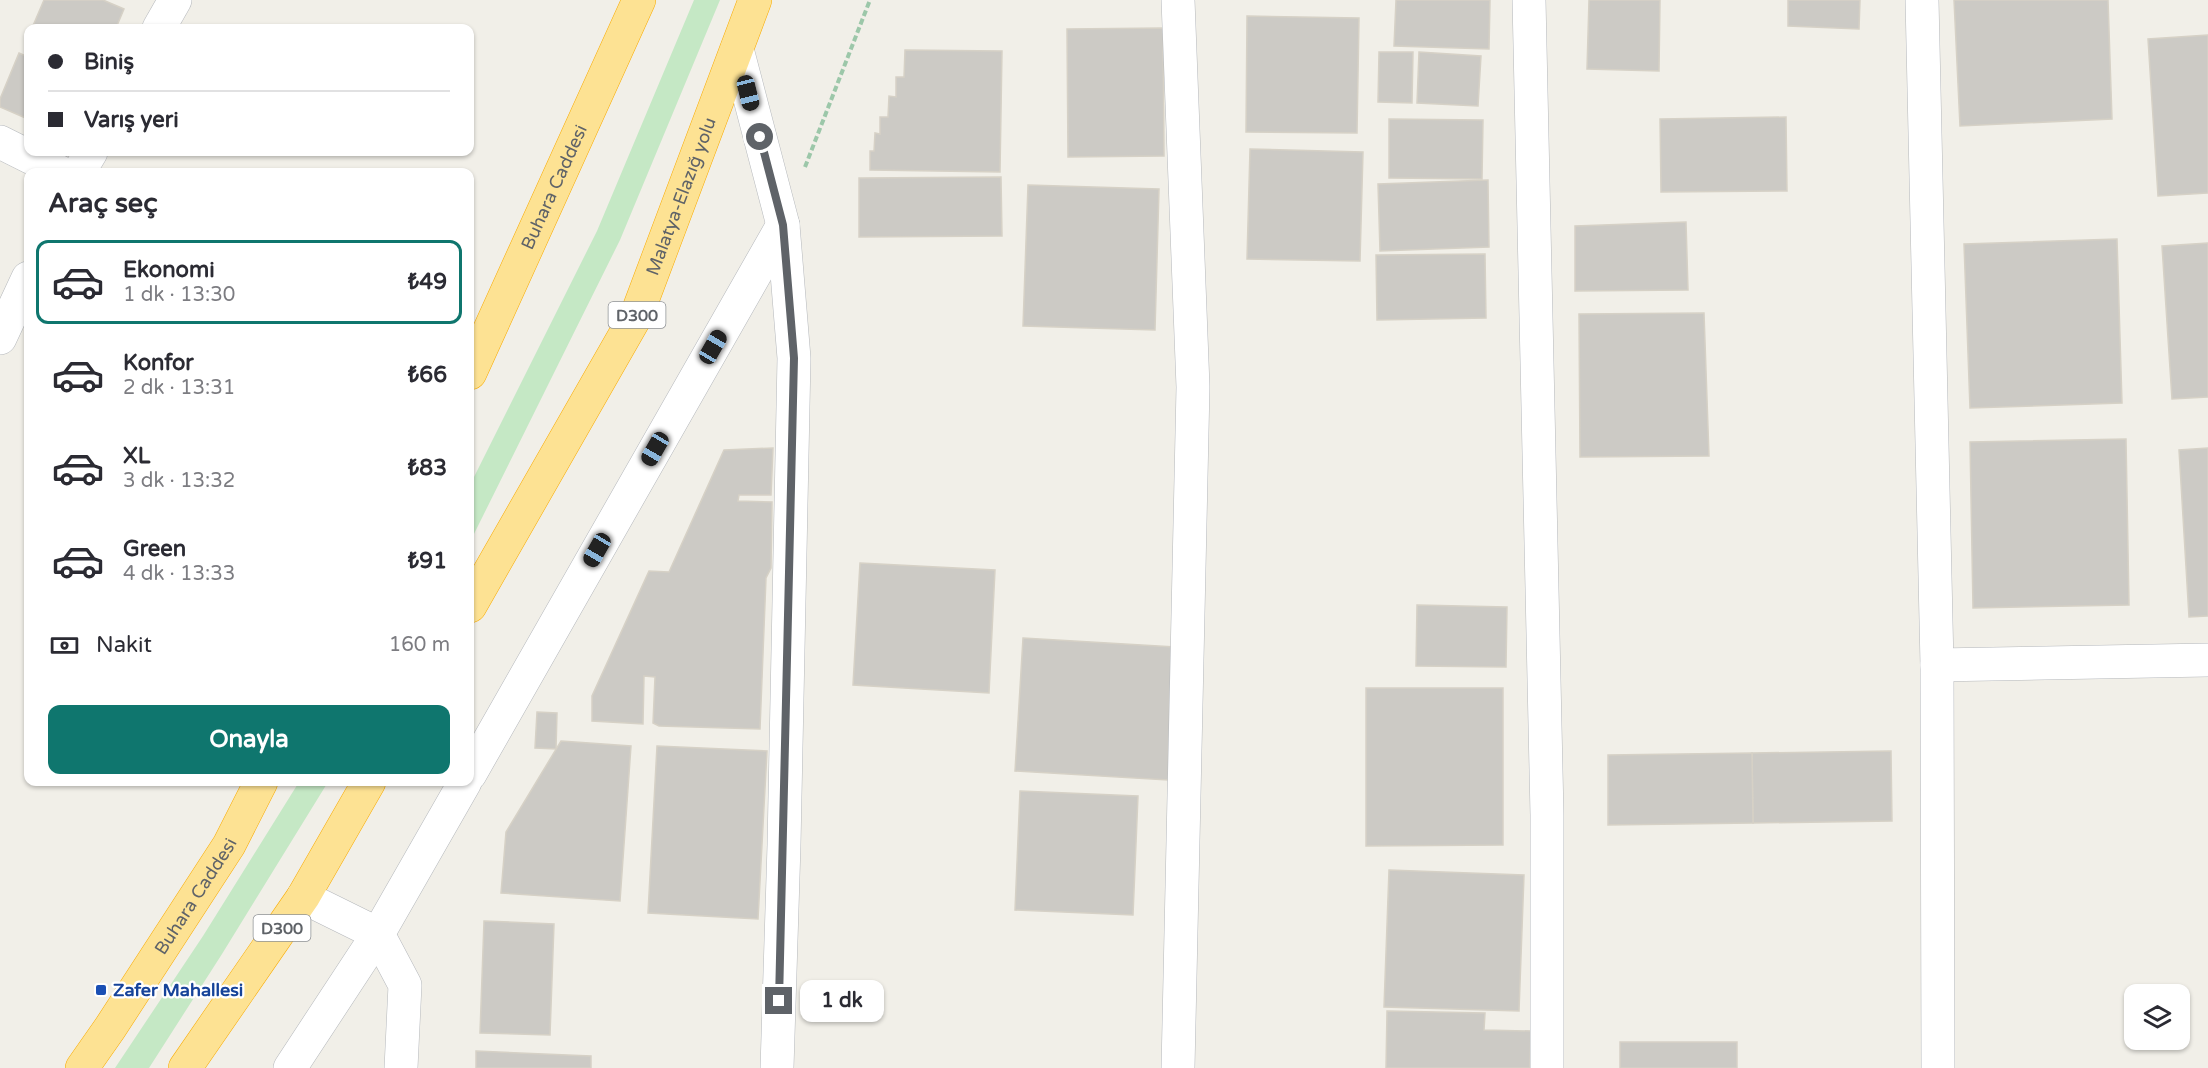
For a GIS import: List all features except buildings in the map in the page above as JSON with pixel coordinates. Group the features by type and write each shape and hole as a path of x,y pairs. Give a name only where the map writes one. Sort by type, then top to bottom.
{"highway":[{"name":"Buhara Caddesi","path":"474,364 639,0"},
{"name":"Malatya-Elazığ yolu","path":"474,599 637,314 756,0"},
{"name":"Buhara Caddesi","path":"82,1068 229,845 259,786"},
{"name":"D300","path":"185,1068 303,897 367,786"}],"street":[{"path":"161,24 176,0"},
{"path":"1178,0 1193,387 1178,1068"},
{"path":"1529,0 1547,815 1547,1068"},
{"path":"1922,0 1937,665 1938,1068"},
{"path":"737,49 783,225 794,358 777,1068"},
{"path":"0,142 24,154"},
{"path":"28,156 52,168"},
{"path":"474,767 783,225"},
{"path":"0,338 24,287"},
{"path":"1937,665 2208,660"},
{"path":"290,1068 378,934 463,786"},
{"path":"303,897 378,934 405,985 401,1068"}],"path":[{"path":"804,172 870,0"}],"green space":[{"path":"694,0 720,0 620,240 474,534 474,477 597,231"},
{"path":"297,786 326,786 149,1068 115,1068 203,936"}],"place":[{"name":"Zafer Mahallesi","path":"101,990"}],"route":[{"path":"760,137 783,225 794,358 779,1001"}]}
